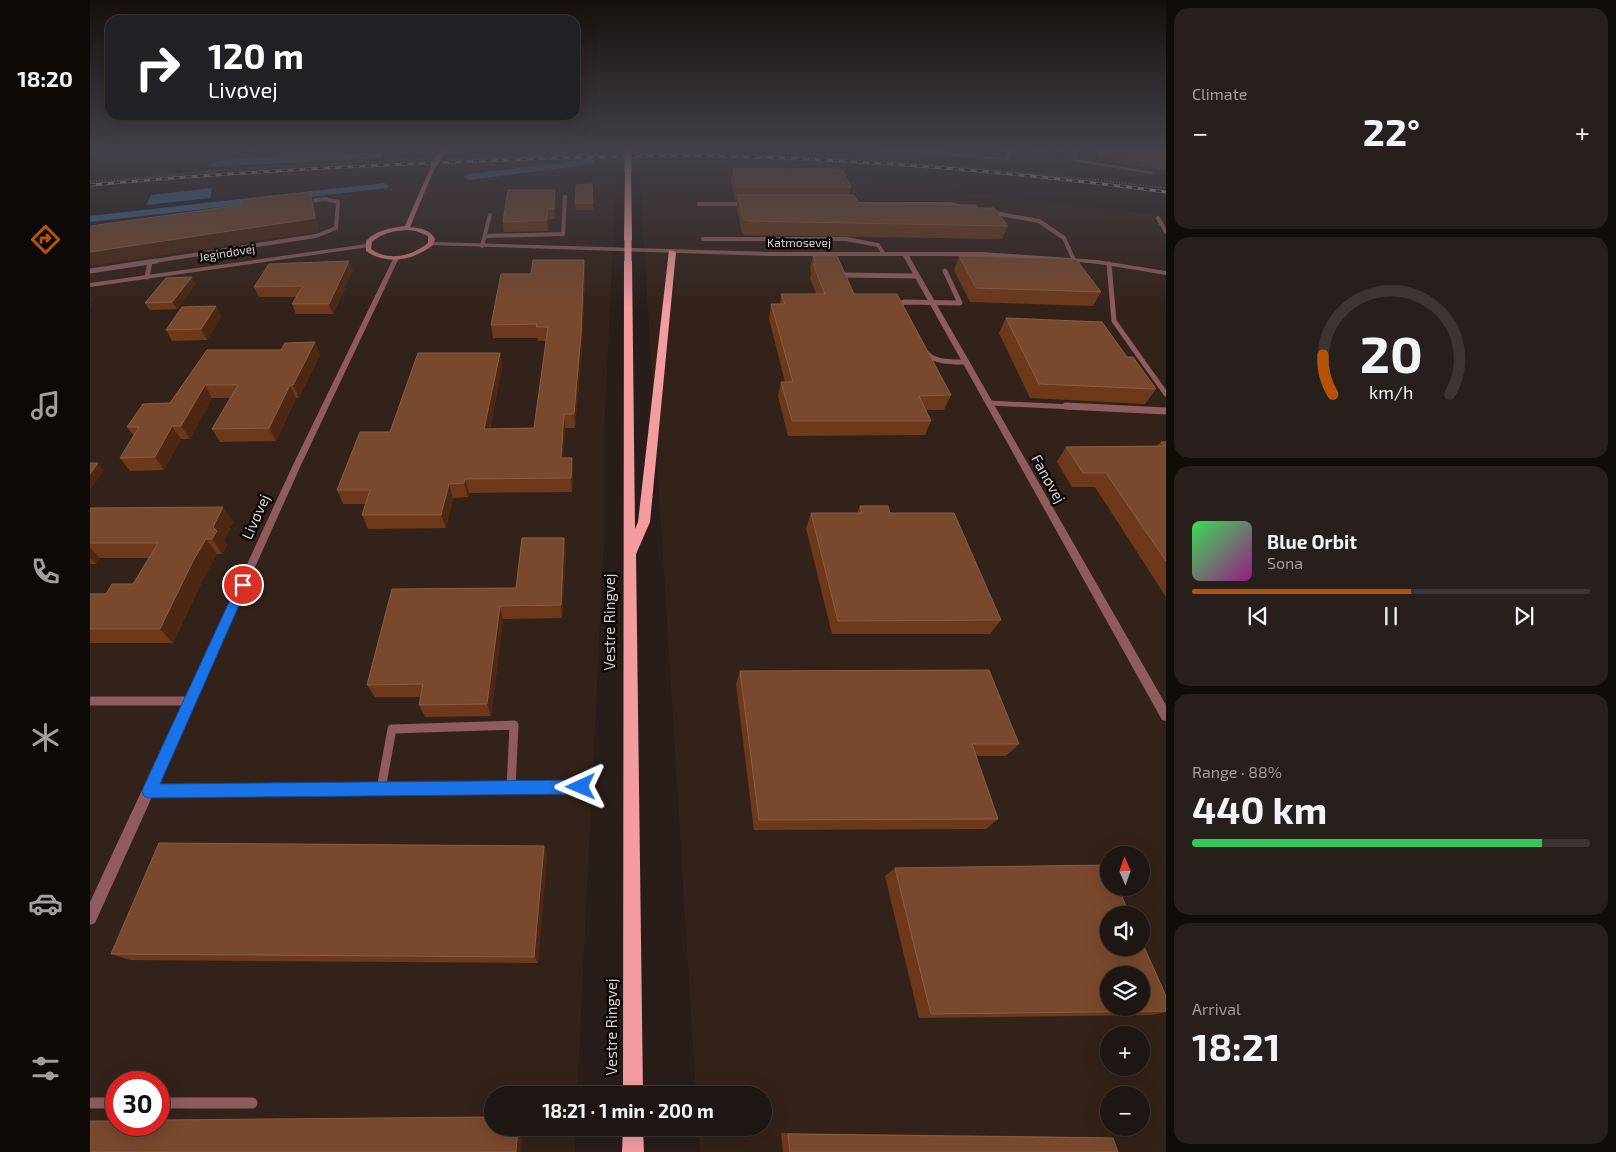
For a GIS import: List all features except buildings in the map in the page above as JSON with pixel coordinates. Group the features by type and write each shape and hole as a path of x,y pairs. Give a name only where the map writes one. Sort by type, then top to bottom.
{"main road":[{"name":"Vestre Ringvej","path":"628,203 633,1086"},
{"path":"630,560 644,522 672,252"},
{"path":"633,1136 633,1152"}],"street":[{"path":"407,228 418,203"},
{"path":"407,228 417,229 430,235 432,239 431,244 418,253 396,258 378,256 368,250 367,246 369,241 380,234 407,228"},
{"name":"Katmosevej","path":"431,244 672,252 982,254 1074,260 1166,272"},
{"name":"Jegindøvej","path":"90,286 367,246"},
{"name":"Fanøvej","path":"905,254 1166,716"},
{"name":"Livøvej","path":"90,918 297,465 396,258"},
{"path":"149,791 581,787"}],"lane":[{"path":"90,271 316,236 336,228 338,203"},
{"path":"485,236 563,234 565,203"},
{"path":"699,204 748,204"},
{"path":"844,204 950,204 970,208"},
{"path":"980,210 1038,221 1064,238 1074,260"},
{"path":"482,246 490,215"},
{"path":"1158,218 1166,232"},
{"path":"703,239 846,240 878,245 884,254"},
{"path":"147,277 150,262"},
{"path":"1110,264 1114,321 1166,394"},
{"path":"904,312 899,304 960,303 945,271"},
{"path":"841,276 917,276"},
{"path":"922,346 927,355 946,362 966,362"},
{"path":"989,403 1166,410"},
{"path":"90,701 190,701"},
{"path":"381,789 392,729 514,725 511,788"},
{"path":"90,1103 105,1103"},
{"path":"170,1103 252,1103"}],"shaded area":[{"path":"225,203 615,203 604,434 604,539 577,1086 484,1086 484,1136 576,1136 575,1152 90,1152 90,218"},
{"path":"641,203 1055,203 1166,216 1166,1152 700,1152 699,1136 772,1136 772,1086 695,1086"}],"water":[{"path":"147,203 166,203 146,205"}],"waterway":[{"path":"90,219 235,203"}],"route":[{"path":"243,585 149,791 581,787"}]}
